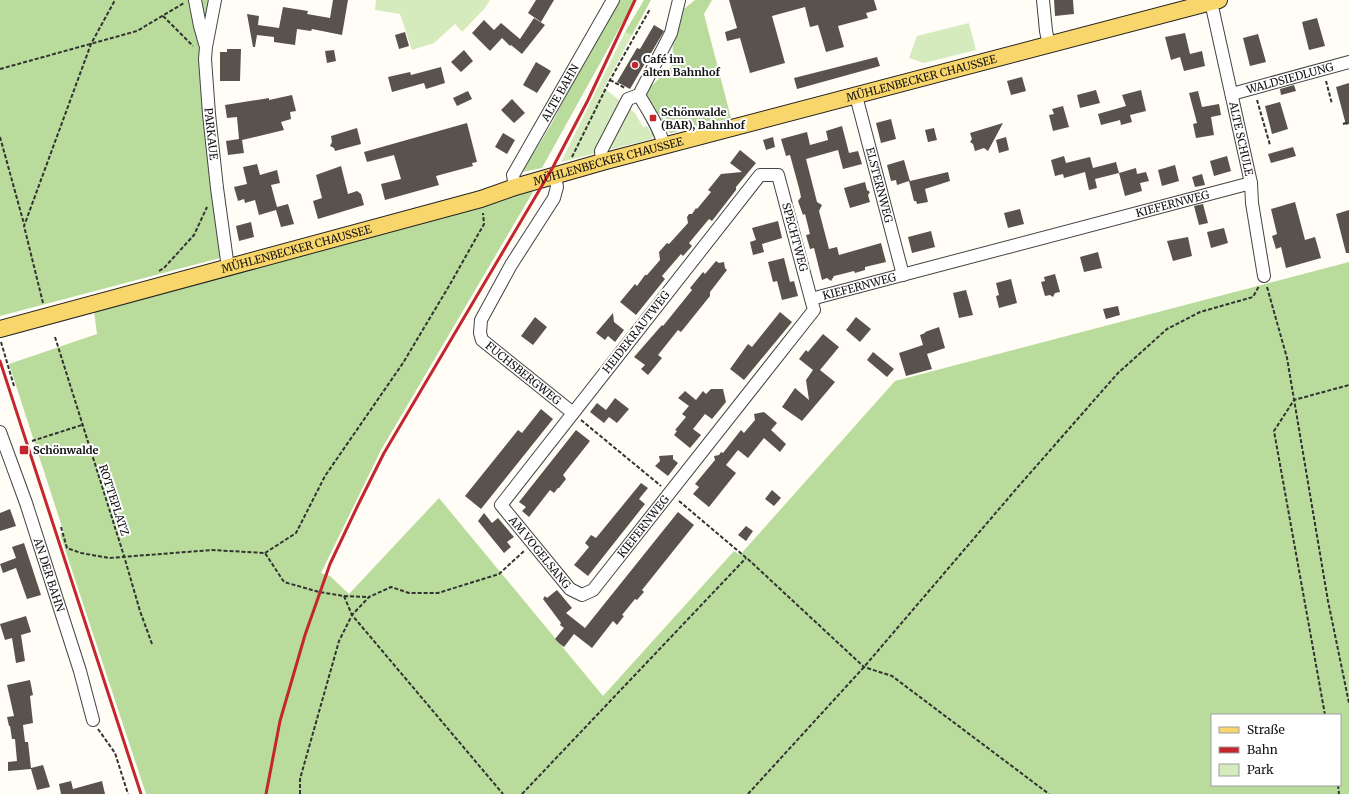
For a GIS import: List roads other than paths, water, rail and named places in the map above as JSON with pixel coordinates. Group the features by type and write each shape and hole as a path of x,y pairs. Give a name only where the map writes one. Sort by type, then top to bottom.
{"main road":[{"name":"MÜHLENBECKER CHAUSSEE","path":"2,328 481,199 515,187 602,162 1049,45 1195,3 1215,1"}],"street":[{"path":"195,0 205,53"},
{"name":"PARKAUE","path":"215,0 205,53 209,114 228,268"},
{"name":"ALTE BAHN","path":"515,187 513,175 613,0"},
{"path":"602,162 601,151 628,99 639,95 671,33 679,0"},
{"path":"1043,0 1046,32 1049,45"},
{"name":"ALTE SCHULE","path":"1215,1 1232,94 1251,183 1252,203 1264,276"},
{"name":"WALDSIEDLUNG","path":"1232,94 1349,62"},
{"path":"639,95 659,132 664,146"},
{"name":"ELSTERNWEG","path":"856,96 903,275"},
{"name":"HEIDEKRAUTWEG","path":"501,505 760,174 778,175"},
{"name":"SPECHTWEG","path":"778,175 811,299"},
{"name":"FUCHSBERGWEG","path":"555,176 557,187 554,198 504,279 481,320 480,333 482,340 573,413"},
{"name":"KIEFERNWEG","path":"582,595 593,590 814,310 811,299 1251,183"},
{"name":"AN DER BAHN","path":"0,432 26,503 80,671 93,720"},
{"name":"AM VOGELSANG","path":"501,505 570,589 582,595"}],"railway":[{"path":"266,794 280,721 305,635 330,564 384,453 553,167 588,100 635,0"},
{"path":"0,361 141,794"}],"place":[{"name":"Café im alten Bahnhof","path":"635,65"},
{"name":"Schönwalde (BAR), Bahnhof","path":"653,118"},
{"name":"Schönwalde","path":"24,450"}]}
